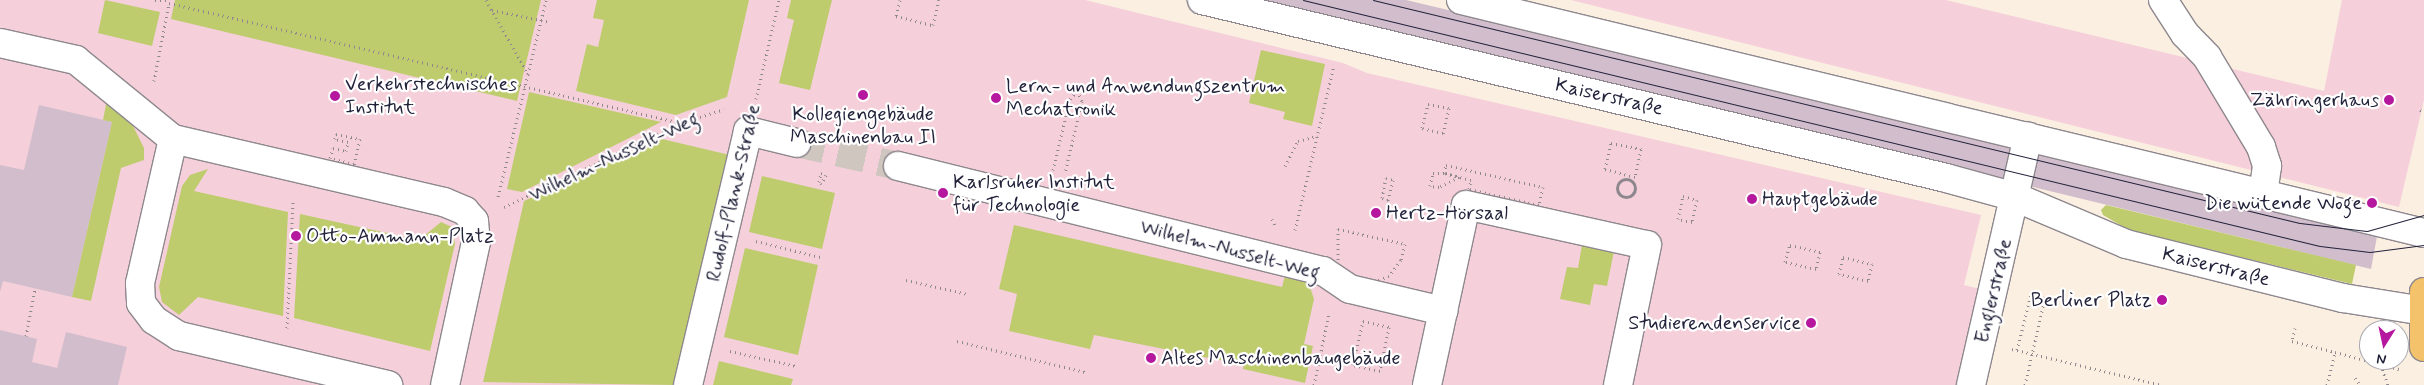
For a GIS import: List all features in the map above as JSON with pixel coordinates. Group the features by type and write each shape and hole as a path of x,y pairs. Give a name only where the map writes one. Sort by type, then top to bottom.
{"main road":[{"path":"2423,304 2424,347"}],"street":[{"name":"Kaiserstraße","path":"1202,0 2015,197 2126,244 2343,298 2423,304"},
{"path":"1461,0 2424,233"},
{"path":"2163,0 2185,34 2207,57 2261,147 2267,166 2263,193"},
{"path":"0,43 76,60 173,140 444,202 474,221 476,242 445,385"},
{"path":"748,131 797,143"},
{"name":"Rudolf-Plank-Straße","path":"688,385 748,131"},
{"path":"2015,197 2028,136"},
{"path":"173,140 140,283 142,303 169,332 388,385"},
{"name":"Wilhelm-Nusselt-Weg","path":"898,166 1323,271 1350,290 1443,311"},
{"name":"Englerstraße","path":"1971,385 1983,342 2015,197"},
{"path":"1428,385 1466,206 1647,245 1618,385"}],"path":[{"path":"155,0 681,123"},
{"path":"486,0 528,74"},
{"path":"497,200 546,0"},
{"name":"Rudolf-Plank-Straße","path":"748,131 778,0"},
{"path":"900,0 896,16 933,25 940,0"},
{"path":"153,78 170,2"},
{"path":"492,10 550,22"},
{"path":"1288,262 1334,61"},
{"path":"1050,180 1070,98 1077,91 1082,101 1064,178"},
{"path":"747,101 756,98"},
{"path":"1428,104 1449,108 1443,133 1422,128 1428,104"},
{"name":"Wilhelm-Nusselt-Weg","path":"474,221 681,123 728,107"},
{"path":"2420,110 2424,112"},
{"path":"1285,166 1298,141 1317,136"},
{"path":"1611,143 1641,149 1635,176 1605,169 1611,143"},
{"path":"285,361 295,167"},
{"path":"1622,177 1634,180 1629,200 1617,196 1622,177"},
{"path":"1386,178 1393,180 1388,200 1382,198 1386,178"},
{"path":"1683,196 1697,200 1692,222 1678,219 1683,196"},
{"path":"1338,229 1371,236 1405,244 1401,260 1390,276 1371,283 1351,278 1338,264 1334,244 1338,229"},
{"path":"724,233 820,257"},
{"path":"1790,245 1820,252 1816,269 1785,262 1790,245"},
{"path":"1843,257 1872,264 1868,281 1839,274 1843,257"},
{"path":"906,280 967,294"},
{"path":"26,336 35,289"},
{"path":"2017,350 2032,290"},
{"path":"2025,385 2046,293"},
{"path":"1363,321 1390,327 1380,371 1354,365 1363,321"},
{"path":"2295,328 2292,341 2359,358"},
{"path":"957,341 1085,372"},
{"path":"1983,342 2162,385"},
{"path":"698,343 796,366"},
{"path":"1314,385 1322,347"},
{"path":"2327,385 2335,352"},
{"path":"2384,370 2388,385"},
{"path":"2355,378 2360,385"}],"shaded area":[{"name":"Karlsruher Institut für Technologie","path":"0,0 1085,0 1343,63 1367,73 1981,215 1964,285 1980,289 1959,385 0,385"},
{"path":"1262,0 1406,0 2378,231 2371,269"},
{"path":"1571,0 1946,0 2324,91 2342,0 2424,0 2424,100 2399,207"},
{"path":"39,105 112,122 72,297 3,281 0,292 0,165 24,170"},
{"path":"0,330 37,339 32,362 57,368 66,332 127,347 118,385 0,385"}],"green space":[{"path":"105,0 160,12 152,46 98,33"},
{"path":"175,0 541,0 517,101 171,19"},
{"path":"597,0 749,0 727,97 676,115 576,91 587,44 598,47 604,20 593,18"},
{"path":"791,0 832,0 810,90 779,83 794,20 787,18"},
{"path":"1261,50 1325,64 1312,126 1283,119 1285,112 1249,103"},
{"path":"529,92 661,122 522,192 507,189"},
{"path":"107,99 133,126 144,148 144,160 121,168 91,301 72,297 112,122 103,120"},
{"path":"662,139 730,155 674,385 483,382 524,201"},
{"path":"208,169 194,191 288,212 283,316 198,297 179,315 162,302 159,287 182,186 190,175"},
{"path":"762,176 835,193 822,249 749,232"},
{"path":"2106,205 2356,265 2352,284 2129,230 2103,215 2101,210"},
{"path":"300,214 419,240 441,222 452,227 455,244 430,351 294,318"},
{"path":"1014,225 1282,287 1286,272 1307,278 1314,299 1304,344 1313,346 1305,383 1243,369 1244,365 1094,335 1090,349 1009,331 1017,294 999,289"},
{"path":"1582,245 1614,251 1607,286 1594,284 1590,305 1560,299 1567,267 1578,268"},
{"path":"745,248 818,265 798,355 724,337"},
{"path":"719,361 793,379 791,385 713,385"}],"tunnel":[{"path":"797,143 898,166"}],"tram line":[{"path":"1303,0 2320,246 2370,252 2424,245"},
{"path":"1373,0 2300,223 2367,231 2424,215"}],"place":[{"name":"Kollegiengebäude Maschinenbau II","path":"863,95"},
{"name":"Verkehrstechnisches Institut","path":"335,96"},
{"name":"Lern- und Anwendungszentrum Mechatronik","path":"996,98"},
{"name":"Zähringerhaus","path":"2389,100"},
{"name":"Karlsruher Institut für Technologie","path":"943,193"},
{"name":"Hauptgebäude","path":"1752,199"},
{"name":"Die wütende Woge","path":"2372,203"},
{"name":"Hertz-Hörsaal","path":"1376,213"},
{"name":"Otto-Ammann-Platz","path":"296,236"},
{"name":"Berliner Platz","path":"2162,300"},
{"name":"Studierendenservice","path":"1811,323"},
{"name":"Altes Maschinenbaugebäude","path":"1151,358"}]}
